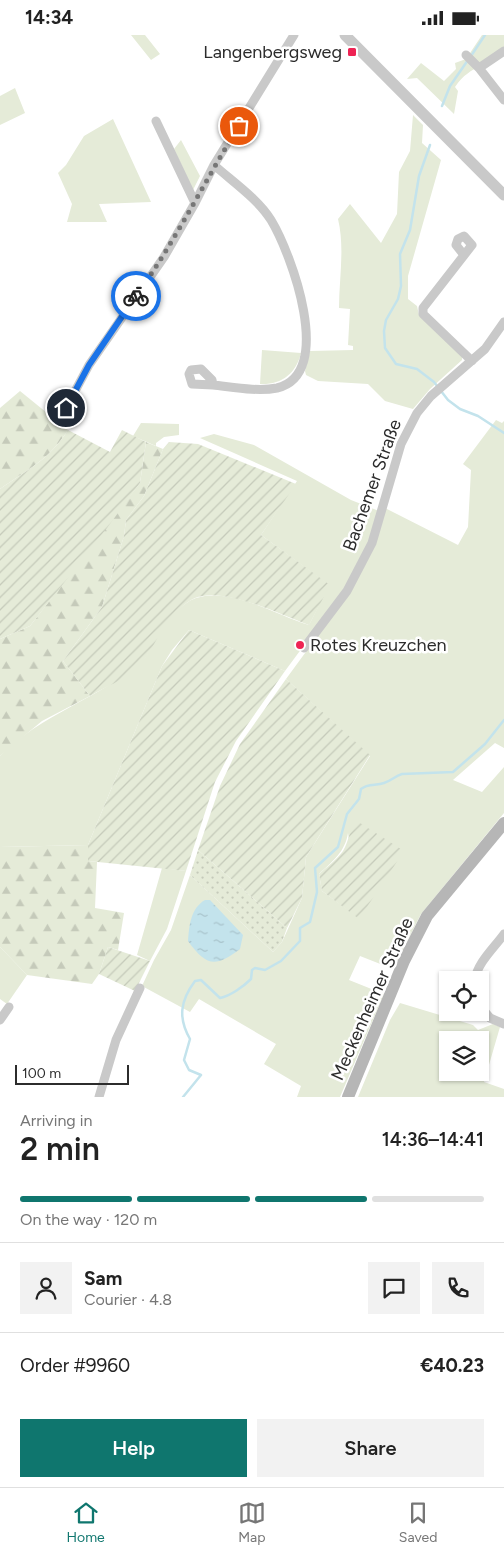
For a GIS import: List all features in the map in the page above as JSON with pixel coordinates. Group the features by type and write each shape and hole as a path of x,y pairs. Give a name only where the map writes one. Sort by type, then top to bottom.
{"main road":[{"name":"Meckenheimer Straße","path":"348,1097 404,961 427,916 504,823"}],"street":[{"path":"66,408 89,365 164,257 214,165 294,35"},
{"path":"345,35 504,195"},
{"path":"476,65 504,51"},
{"path":"466,55 504,101"},
{"path":"156,121 195,203"},
{"path":"213,385 278,387 299,373 307,346 301,300 280,236 266,213 214,165"},
{"path":"464,255 423,309 423,314 472,361"},
{"name":"Bachemer Straße","path":"304,648 347,591 372,543 407,429 417,413 435,393 485,349 504,322"},
{"path":"477,971 504,934"},
{"path":"99,1097 116,1040 140,988"},
{"path":"0,1020 9,1007"},
{"path":"489,1017 504,1024"}],"green space":[{"path":"131,35 145,35 160,54 151,60"},
{"path":"482,35 504,35 504,47 467,74 455,87 458,91 454,114 417,78 407,79 421,63 444,81 456,69 455,63 466,59"},
{"path":"15,88 25,113 0,125 0,96"},
{"path":"413,115 423,125 422,143 441,160 408,276 408,299 417,306 419,315 462,356 462,360 430,389 413,409 385,401 368,384 318,381 306,375 305,371 310,351 353,350 353,346 348,345 350,309 339,308 341,241 338,219 350,204 381,243 397,214 399,172 410,151"},
{"path":"113,119 151,202 99,204 107,222 67,222 72,204 58,173 66,165 84,136"},
{"path":"181,140 200,176 193,190 174,149"},
{"path":"262,350 301,353 295,367 286,377 275,383 260,384"},
{"path":"20,391 68,430 54,449 46,456 0,489 0,408"},
{"path":"496,420 502,423 504,421 504,748 495,743 453,780 482,792 504,767 504,813 421,914 393,969 360,956 349,980 384,994 340,1097 297,1097 301,1086 264,1064 276,1044 199,999 190,1012 142,986 171,930 190,875 273,952 282,942 302,898 306,857 370,756 286,679 349,593 385,508 458,545 468,527 471,470 463,464","holes":["348,833 359,918 322,891 319,874 341,851"]},
{"path":"141,423 179,424 179,435 164,437 156,443 156,446 133,436"},
{"path":"68,430 110,452 122,430 146,442 140,483 30,626 0,639 0,489 46,456 54,449"},
{"path":"214,434 254,445 351,500 379,511 369,542 345,590 285,671 189,630 172,650 162,666 88,845 0,847 0,756 33,729 107,686 142,661 163,627 184,605 196,598 224,596 254,604 309,625 329,585 261,535 297,481 200,438"},
{"path":"146,442 163,449 144,496 126,520 124,536 102,607 63,661 90,696 42,721 0,756 0,639 30,626 140,483"},
{"path":"169,442 198,444 296,484 261,535 330,585 309,625 252,603 236,599 207,595 195,598 183,606 163,629 141,664 126,676 90,696 63,661 102,607 124,536 126,520 144,496 163,449"},
{"path":"189,630 285,671 236,741 215,782 186,871 88,861 88,845 162,666"},
{"path":"286,679 370,755 306,857 302,898 287,928 198,850 220,786 240,744"},
{"path":"357,821 404,851 359,919 322,891 319,874 343,851"},
{"path":"88,845 88,861 97,862 95,908 124,913 118,950 108,947 99,974 92,984 27,975 0,947 0,847"},
{"path":"198,850 287,928 282,942 273,952 190,875"},
{"path":"162,868 186,871 167,929 150,961 137,955"},
{"path":"0,947 27,975 7,1004 0,999"},
{"path":"108,947 150,961 135,991 99,974"},
{"path":"400,1003 439,1015 439,1021 460,1021 473,1025 478,1030 493,1024 500,1027 489,1065 489,1031 439,1031 439,1081 484,1081 504,1089 504,1097 358,1097 390,1020"}],"water":[{"path":"210,900 243,935 240,949 217,961 206,960 188,941 190,923 194,912 200,903"}],"waterway":[{"path":"471,56 485,35"},
{"path":"442,106 450,86 468,60"},
{"path":"430,145 419,176 410,230 400,254 401,286 398,299 386,320 384,331 385,348 396,364 417,369 434,382 448,400 460,409 478,416 504,433"},
{"path":"183,1097 201,1075 189,1070 184,1060 190,1039 182,1017 182,1010 186,996 195,981 201,980 220,998 232,993 248,982 251,979 252,970 255,968 265,970 281,961 300,941 300,928 310,922 317,892 315,868 338,847 347,814 359,799 361,789 366,786 381,784 402,774 453,772 485,744 504,720"}],"way so far":[{"path":"136,296 164,257 214,165 239,126"}],"place":[{"name":"Langenbergsweg","path":"352,52"},
{"name":"Rotes Kreuzchen","path":"300,645"}],"route":[{"path":"66,408 89,365 136,296"}]}
